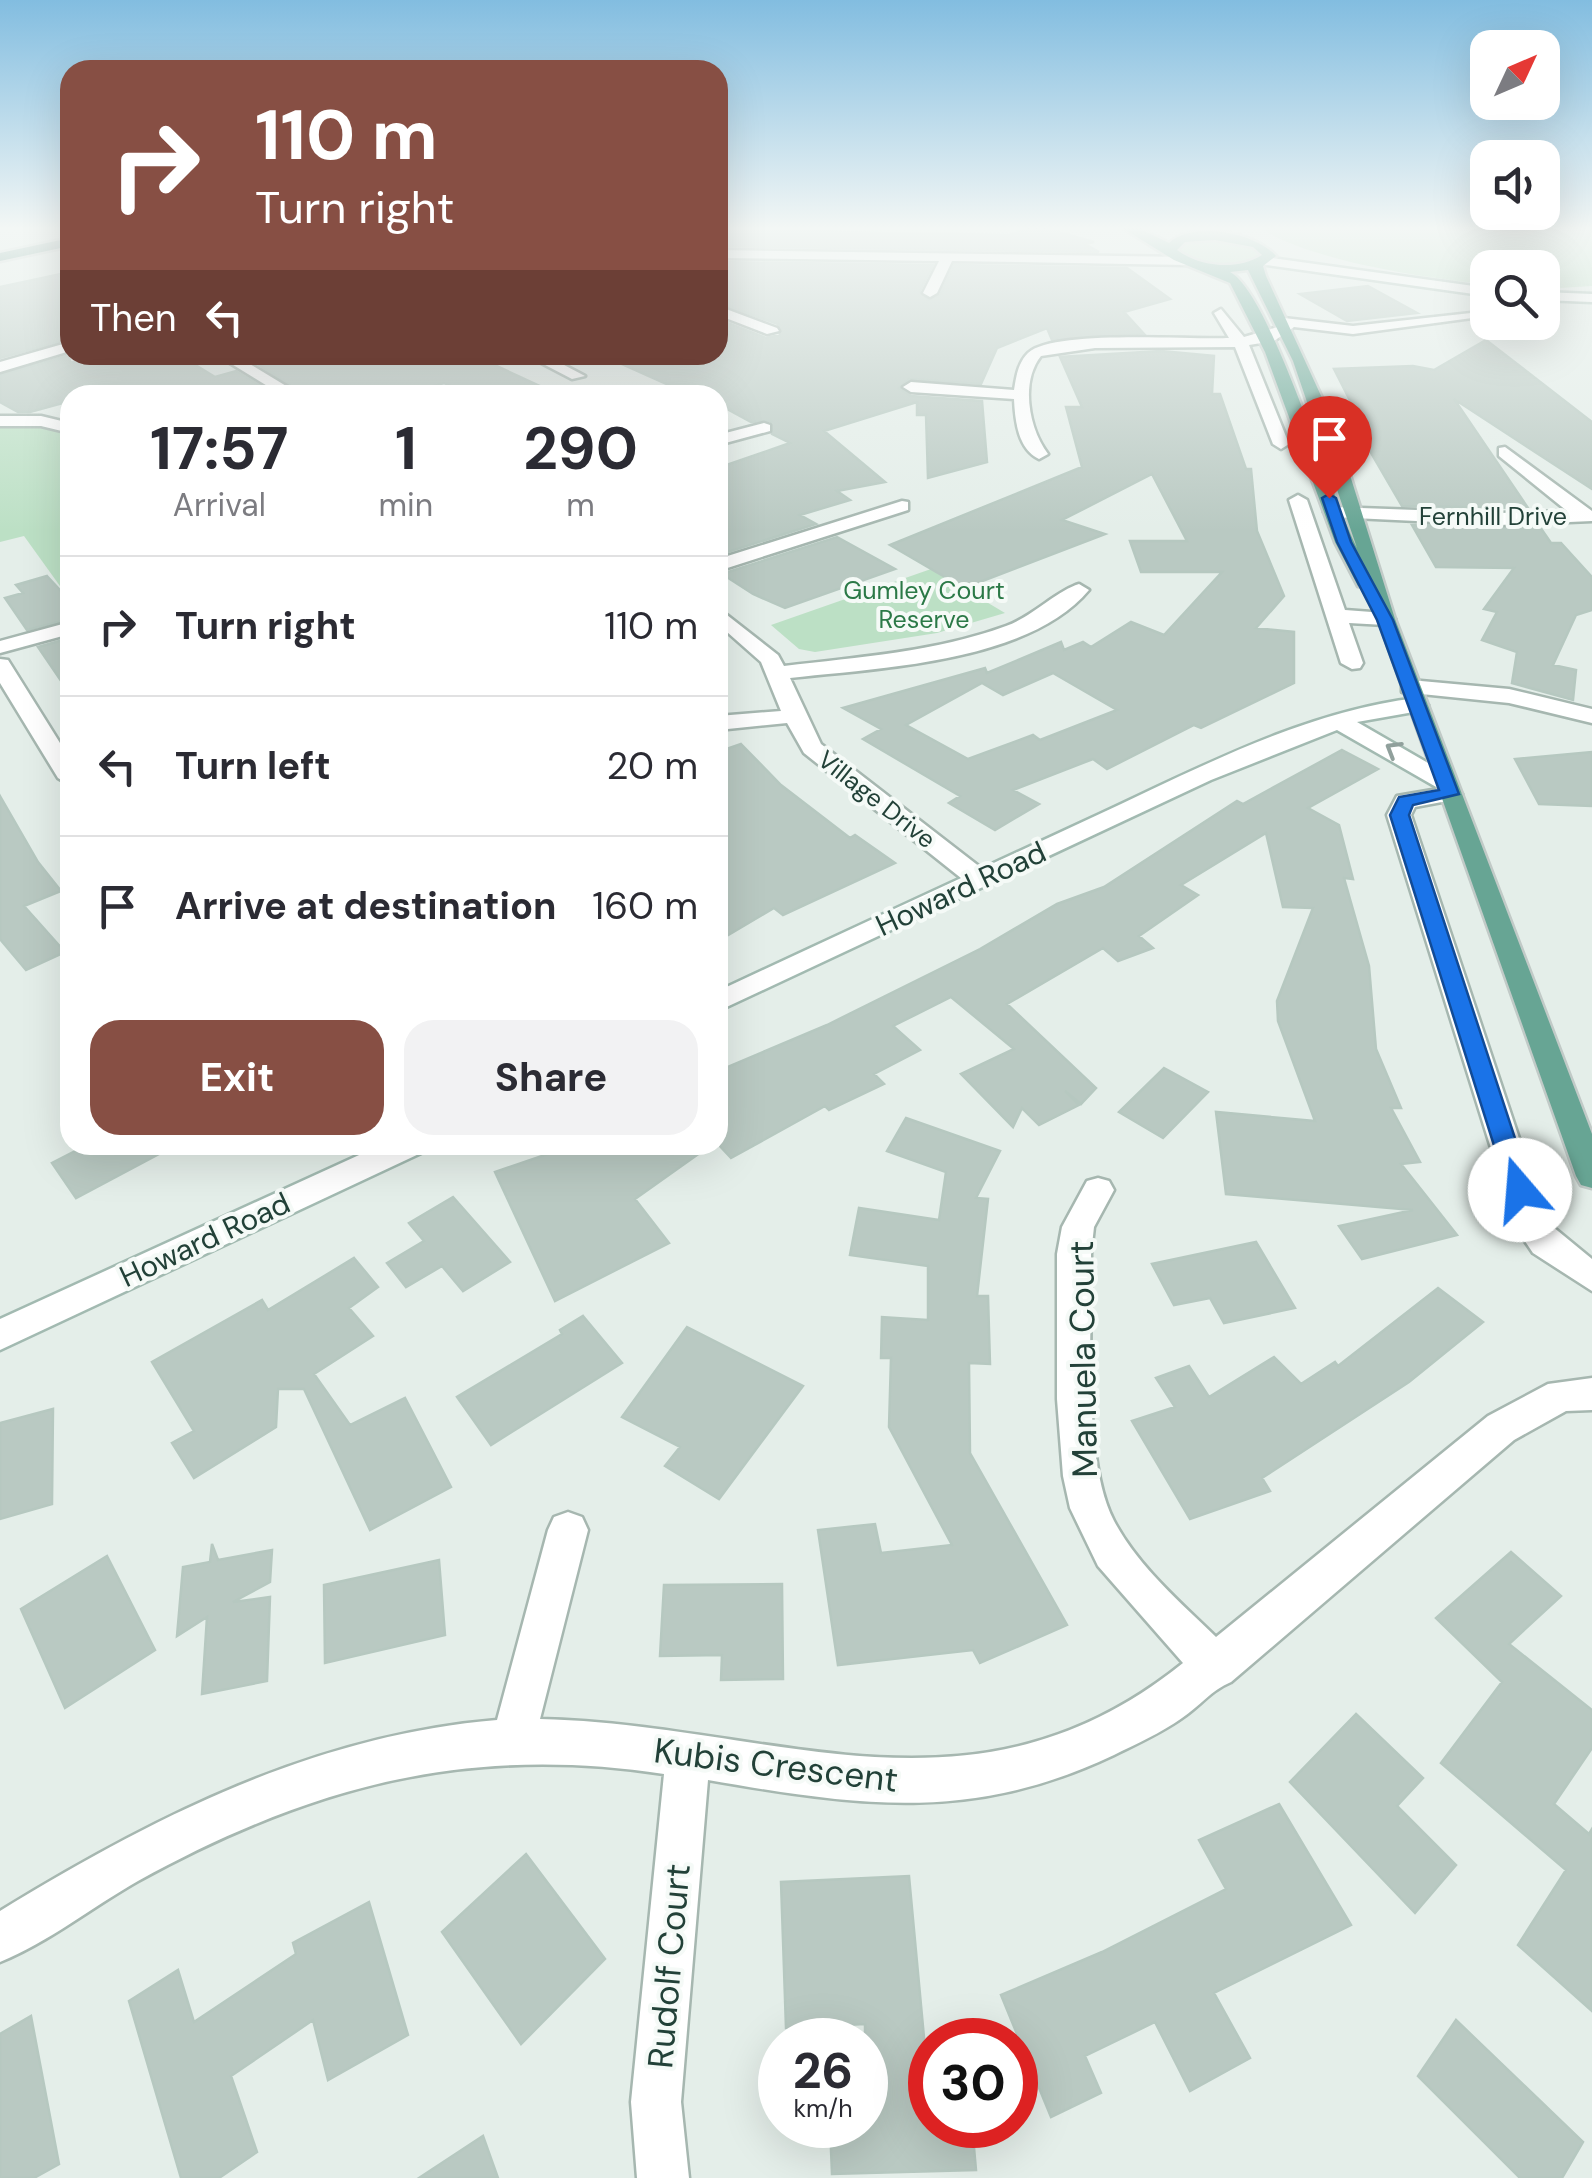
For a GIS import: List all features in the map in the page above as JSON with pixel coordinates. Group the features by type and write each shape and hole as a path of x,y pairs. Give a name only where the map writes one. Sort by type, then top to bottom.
{"main road":[{"path":"1259,329 1344,542 1385,620"},
{"path":"1288,331 1356,513 1385,620 1592,1176"}],"street":[{"path":"766,329 772,331"},
{"path":"1231,329 1281,444"},
{"path":"1040,454 1025,438 1026,361 1056,346 1239,341 1288,331 1365,329"},
{"path":"1288,331 1353,330"},
{"path":"0,367 60,349"},
{"path":"242,365 276,385"},
{"path":"553,365 577,376"},
{"path":"911,386 1023,395"},
{"path":"0,422 42,421 60,426"},
{"path":"728,437 764,428"},
{"path":"1505,452 1588,516"},
{"path":"1298,500 1352,663"},
{"path":"728,562 902,506"},
{"name":"Fernhill Drive","path":"1334,512 1500,520 1588,516"},
{"path":"778,673 896,657 978,640 1054,612 1079,590"},
{"path":"1337,616 1385,620"},
{"name":"Village Drive","path":"728,622 762,647 778,673 802,734 824,759 980,880"},
{"path":"0,647 60,631"},
{"path":"0,665 60,762"},
{"name":"Howard Road","path":"1204,776 1262,738 1370,690 1413,696"},
{"path":"1413,696 1508,696 1592,716"},
{"path":"1413,696 1498,706 1592,724"},
{"name":"Howard Road","path":"728,997 1204,776 1336,720 1413,696"},
{"path":"728,722 794,716"},
{"path":"1336,720 1390,746 1448,789"},
{"path":"1448,789 1406,800 1399,815 1532,1228 1545,1244 1592,1276"},
{"name":"Howard Road","path":"0,1335 388,1155"},
{"name":"Manuela Court","path":"1098,1190 1078,1226 1074,1254 1080,1466 1089,1508 1100,1534 1128,1572 1216,1667"},
{"name":"Kubis Crescent","path":"0,1938 174,1836 320,1777 410,1754 513,1740 563,1740 688,1753 848,1778 916,1782 972,1779 1026,1768 1122,1729 1216,1667 1502,1428 1561,1395 1592,1394"},
{"path":"513,1740 568,1530"},
{"name":"Rudolf Court","path":"664,2178 656,2102 688,1753"}],"green space":[{"path":"33,424 60,431 60,586 24,536 0,542 0,425"},
{"name":"Gumley Court Reserve","path":"931,569 1005,613 937,633 815,652 799,649 771,625"}],"building":[{"path":"0,329 60,329 60,342 0,358"},
{"path":"728,329 742,329 766,338 780,335 779,329 1045,329 997,348 981,384 909,379 899,388 911,396 982,401 987,462 928,478 926,415 917,415 917,402 824,431 885,482 837,491 850,500 800,515 816,524 728,552 728,465 790,443 772,434 771,421 751,422 728,409 728,385 669,385 624,365 728,365"},
{"path":"1047,329 1139,329 1144,334 1052,340"},
{"path":"1486,340 1592,422 1592,489 1454,399 1528,508 1402,506 1356,427 1362,424 1334,369 1413,366 1434,370"},
{"path":"1161,351 1214,356 1212,394 1220,394 1246,469 1251,469 1257,531 1284,596 1256,628 1294,632 1294,683 1201,728 1194,725 1107,769 1093,759 1013,790 1039,804 995,830 949,803 960,796 863,739 881,729 843,708 985,668 987,673 1061,642 1064,650 1083,642 1091,647 1131,622 1164,635 1222,572 1141,572 1130,541 1187,541 1152,474 1062,520 1105,534 964,588 890,545 1082,467 1066,407 1082,407 1060,357","holes":["1053,673 1117,710 1040,740 1033,735 968,759 906,725 982,683 1003,695"]},
{"path":"60,358 60,365 195,365 215,377 236,371 259,385 60,385 60,404 18,412 0,402 0,375"},
{"path":"259,365 494,365 538,385 444,383 290,385"},
{"path":"1412,525 1540,527 1551,543 1561,543 1592,577 1592,610 1576,615 1553,665 1576,670 1573,700 1512,683 1517,652 1482,640 1497,612 1484,609 1514,568 1436,567"},
{"path":"837,537 895,569 785,608 753,594 728,578 728,572"},
{"path":"47,576 60,590 60,622 27,630 5,598 23,593 16,585"},
{"path":"60,641 60,679 38,647"},
{"path":"741,744 781,785 850,838 855,835 895,863 783,915 774,908 728,935 728,749"},
{"path":"1342,750 1378,769 1308,808 1339,825 1353,879 1344,878 1369,966 1376,1049 1401,1108 1391,1108 1420,1162 1401,1164 1457,1235 1362,1259 1339,1226 1413,1210 1226,1194 1216,1112 1315,1121 1278,1021 1277,1001 1313,908 1283,907 1266,833 1181,885 1198,895 1139,936 1153,948 1118,961 1103,948 1007,1004 1096,1088 1081,1104 1065,1091 1079,1105 1039,1125 1022,1108 1013,1127 961,1074 1014,1049 951,997 893,1026 920,1050 874,1074 884,1084 829,1110 825,1106 731,1158 728,1155 728,1067 827,1025 980,949 1057,904 1104,887 1237,801 1243,804"},
{"path":"1592,752 1592,806 1539,804 1515,759"},
{"path":"0,796 38,862 60,890 24,906 60,946 60,954 26,970 0,939"},
{"path":"1164,1068 1208,1092 1163,1138 1119,1112"},
{"path":"906,1118 1000,1151 976,1198 988,1199 977,1296 988,1296 990,1364 969,1363 970,1453 1067,1625 980,1663 973,1650 838,1665 818,1530 875,1524 881,1553 952,1545 889,1427 891,1358 881,1358 882,1317 928,1320 928,1266 850,1255 859,1208 939,1220 946,1172 887,1151"},
{"path":"68,1155 157,1155 76,1198 52,1163"},
{"path":"545,1155 697,1155 635,1199 669,1243 555,1301 495,1172"},
{"path":"453,1197 510,1262 463,1291 442,1266 406,1287 387,1263 424,1241 409,1223"},
{"path":"1256,1242 1295,1308 1224,1323 1210,1298 1174,1305 1152,1264"},
{"path":"354,1258 378,1287 349,1308 373,1336 314,1374 350,1425 405,1398 451,1487 370,1530 304,1389 278,1389 276,1427 194,1478 172,1443 194,1431 152,1362 262,1300 268,1310"},
{"path":"1438,1288 1483,1322 1409,1382 1262,1478 1270,1491 1190,1519 1132,1421 1175,1407 1156,1378 1189,1366 1209,1397 1274,1357 1301,1384 1335,1362 1338,1366"},
{"path":"583,1316 622,1363 491,1445 457,1397 562,1334 560,1330"},
{"path":"687,1327 803,1386 719,1499 665,1466 680,1447 622,1417"},
{"path":"53,1409 52,1504 0,1519 0,1423"},
{"path":"212,1544 218,1560 272,1550 270,1582 233,1602 270,1597 267,1681 202,1694 207,1617 177,1636 183,1567 210,1562"},
{"path":"1511,1552 1561,1596 1509,1644 1592,1710 1592,1748 1554,1804 1589,1834 1592,1829 1592,2011 1518,1945 1566,1870 1441,1763 1502,1682 1436,1618"},
{"path":"107,1556 155,1650 65,1708 21,1609"},
{"path":"439,1560 445,1635 325,1663 324,1585"},
{"path":"782,1584 783,1679 721,1680 722,1655 660,1656 664,1585"},
{"path":"1356,1714 1423,1778 1397,1806 1456,1865 1415,1913 1290,1782"},
{"path":"1279,1804 1351,1925 1214,1993 1250,2058 1190,2091 1155,2022 1085,2056 1101,2093 1051,2117 1038,2085 1038,2018 1010,2018 1001,1995 1102,1952 1226,1889 1199,1840"},
{"path":"526,1854 605,1959 521,2044 442,1932"},
{"path":"909,1876 922,2018 908,2018 908,2148 974,2148 976,2170 832,2174 831,2148 888,2148 888,2018 786,2018 781,1882"},
{"path":"369,1902 408,2035 328,2080 313,2020 231,2076 257,2152 219,2178 181,2178 129,2001 178,1970 194,2022 296,1954 293,1943"},
{"path":"31,2016 59,2164 34,2178 0,2178 0,2034"},
{"path":"1456,2020 1583,2142 1562,2178 1520,2178 1418,2076"},
{"path":"483,2136 498,2178 419,2178"}],"route":[{"path":"1329,498 1344,542 1385,620 1450,794 1406,800 1399,815 1520,1190"}]}
